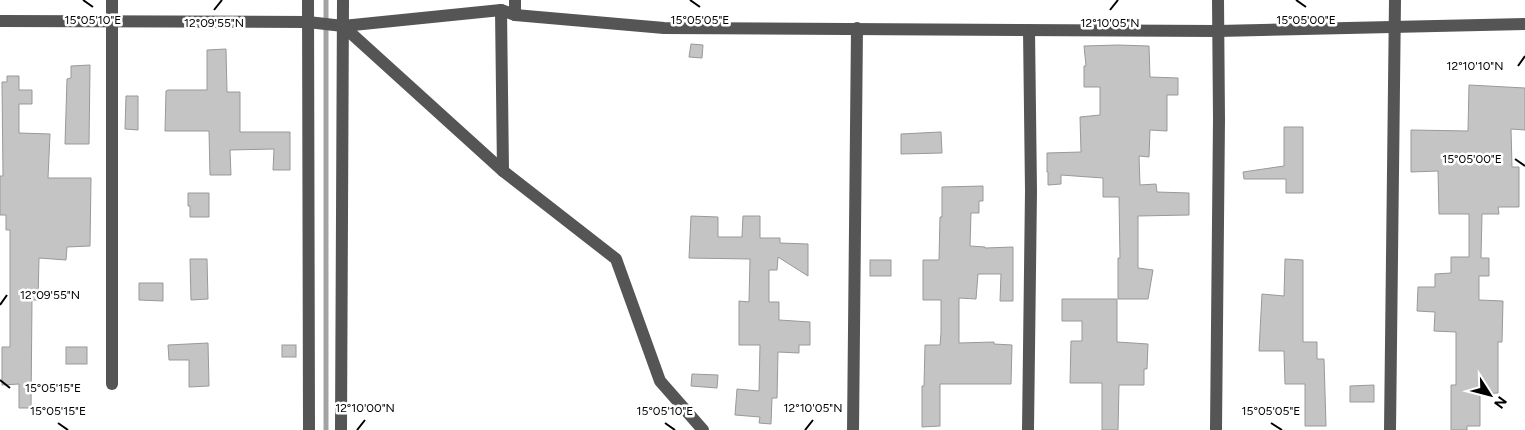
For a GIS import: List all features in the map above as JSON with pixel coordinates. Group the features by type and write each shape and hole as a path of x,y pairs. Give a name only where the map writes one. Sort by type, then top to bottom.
{"street":[{"path":"112,0 112,384"},
{"path":"308,0 312,22 309,430"},
{"path":"341,430 339,25 343,0"},
{"path":"515,0 515,15"},
{"path":"1216,430 1219,119 1218,0"},
{"path":"1390,430 1395,0"},
{"path":"0,21 312,22 339,25 501,10 515,15 664,28 1218,32 1525,24"},
{"path":"501,10 502,171"},
{"path":"339,25 502,171 616,259 660,381 703,430"},
{"path":"853,430 857,28"},
{"path":"1028,30 1031,191 1028,430"}],"building":[{"path":"691,44 703,45 702,58 689,57"},
{"path":"1084,46 1149,46 1150,77 1178,78 1178,95 1167,95 1167,131 1150,130 1149,157 1139,156 1140,185 1156,184 1157,192 1189,193 1189,215 1138,216 1138,268 1153,270 1148,299 1118,299 1118,258 1120,258 1119,197 1103,197 1103,178 1061,175 1061,184 1048,185 1047,153 1081,152 1080,117 1100,115 1100,87 1084,87 1084,66 1086,66"},
{"path":"226,49 227,92 240,92 240,132 290,132 290,170 273,170 274,149 230,150 231,175 210,175 209,131 165,131 166,91 207,90 207,50"},
{"path":"90,65 89,144 65,144 67,79 71,78 71,66"},
{"path":"7,76 19,76 19,90 32,90 32,104 19,104 19,133 50,134 48,178 91,178 90,246 67,247 66,260 39,258 38,300 32,300 31,408 19,408 19,384 2,385 2,347 10,347 10,230 6,230 6,215 0,215 0,176 3,176 2,82 7,82"},
{"path":"1469,85 1525,88 1525,130 1511,129 1512,167 1519,167 1519,207 1498,207 1499,214 1482,214 1481,258 1489,258 1489,276 1479,276 1479,300 1503,301 1502,342 1498,342 1498,393 1480,394 1480,426 1467,426 1467,430 1451,430 1451,385 1456,385 1456,332 1434,331 1435,312 1417,311 1418,287 1435,287 1435,274 1451,273 1451,257 1469,257 1469,214 1439,214 1438,171 1411,172 1411,130 1468,131"},
{"path":"126,96 138,96 138,130 125,129"},
{"path":"1284,127 1303,127 1303,193 1286,193 1286,179 1244,179 1243,172 1284,166"},
{"path":"941,132 942,153 901,154 901,134"},
{"path":"983,186 983,201 979,201 979,213 971,213 970,246 985,248 1013,247 1013,301 1000,301 1001,274 978,274 976,299 959,298 959,343 994,342 994,344 1012,345 1011,384 940,384 940,426 922,427 925,345 940,345 941,333 941,300 923,300 923,260 939,260 942,187"},
{"path":"188,193 209,193 209,217 190,217"},
{"path":"691,216 718,217 718,237 742,237 743,216 760,216 760,238 780,238 780,243 808,244 808,276 778,257 777,270 769,270 769,302 779,302 779,320 810,322 810,345 799,345 799,353 778,352 777,398 772,398 771,424 759,423 760,417 735,415 737,389 759,391 760,345 739,345 739,301 749,302 750,259 689,258"},
{"path":"190,259 207,259 208,299 191,300"},
{"path":"1285,259 1303,260 1303,342 1317,342 1317,359 1324,359 1326,426 1305,426 1305,384 1285,384 1284,351 1259,351 1262,294 1284,296"},
{"path":"870,260 891,260 891,276 870,276"},
{"path":"139,283 163,283 163,301 139,300"},
{"path":"1062,299 1117,299 1117,342 1148,344 1147,369 1144,369 1144,385 1119,385 1118,430 1102,430 1102,383 1070,383 1071,341 1082,341 1082,321 1062,321"},
{"path":"208,343 209,386 189,387 189,360 169,360 168,345"},
{"path":"282,345 296,345 296,357 282,357"},
{"path":"66,347 87,347 87,364 66,364"},
{"path":"692,374 718,375 717,388 691,386"},
{"path":"1374,385 1374,402 1350,402 1350,386"}],"waterway":[{"path":"326,0 326,430"}]}
